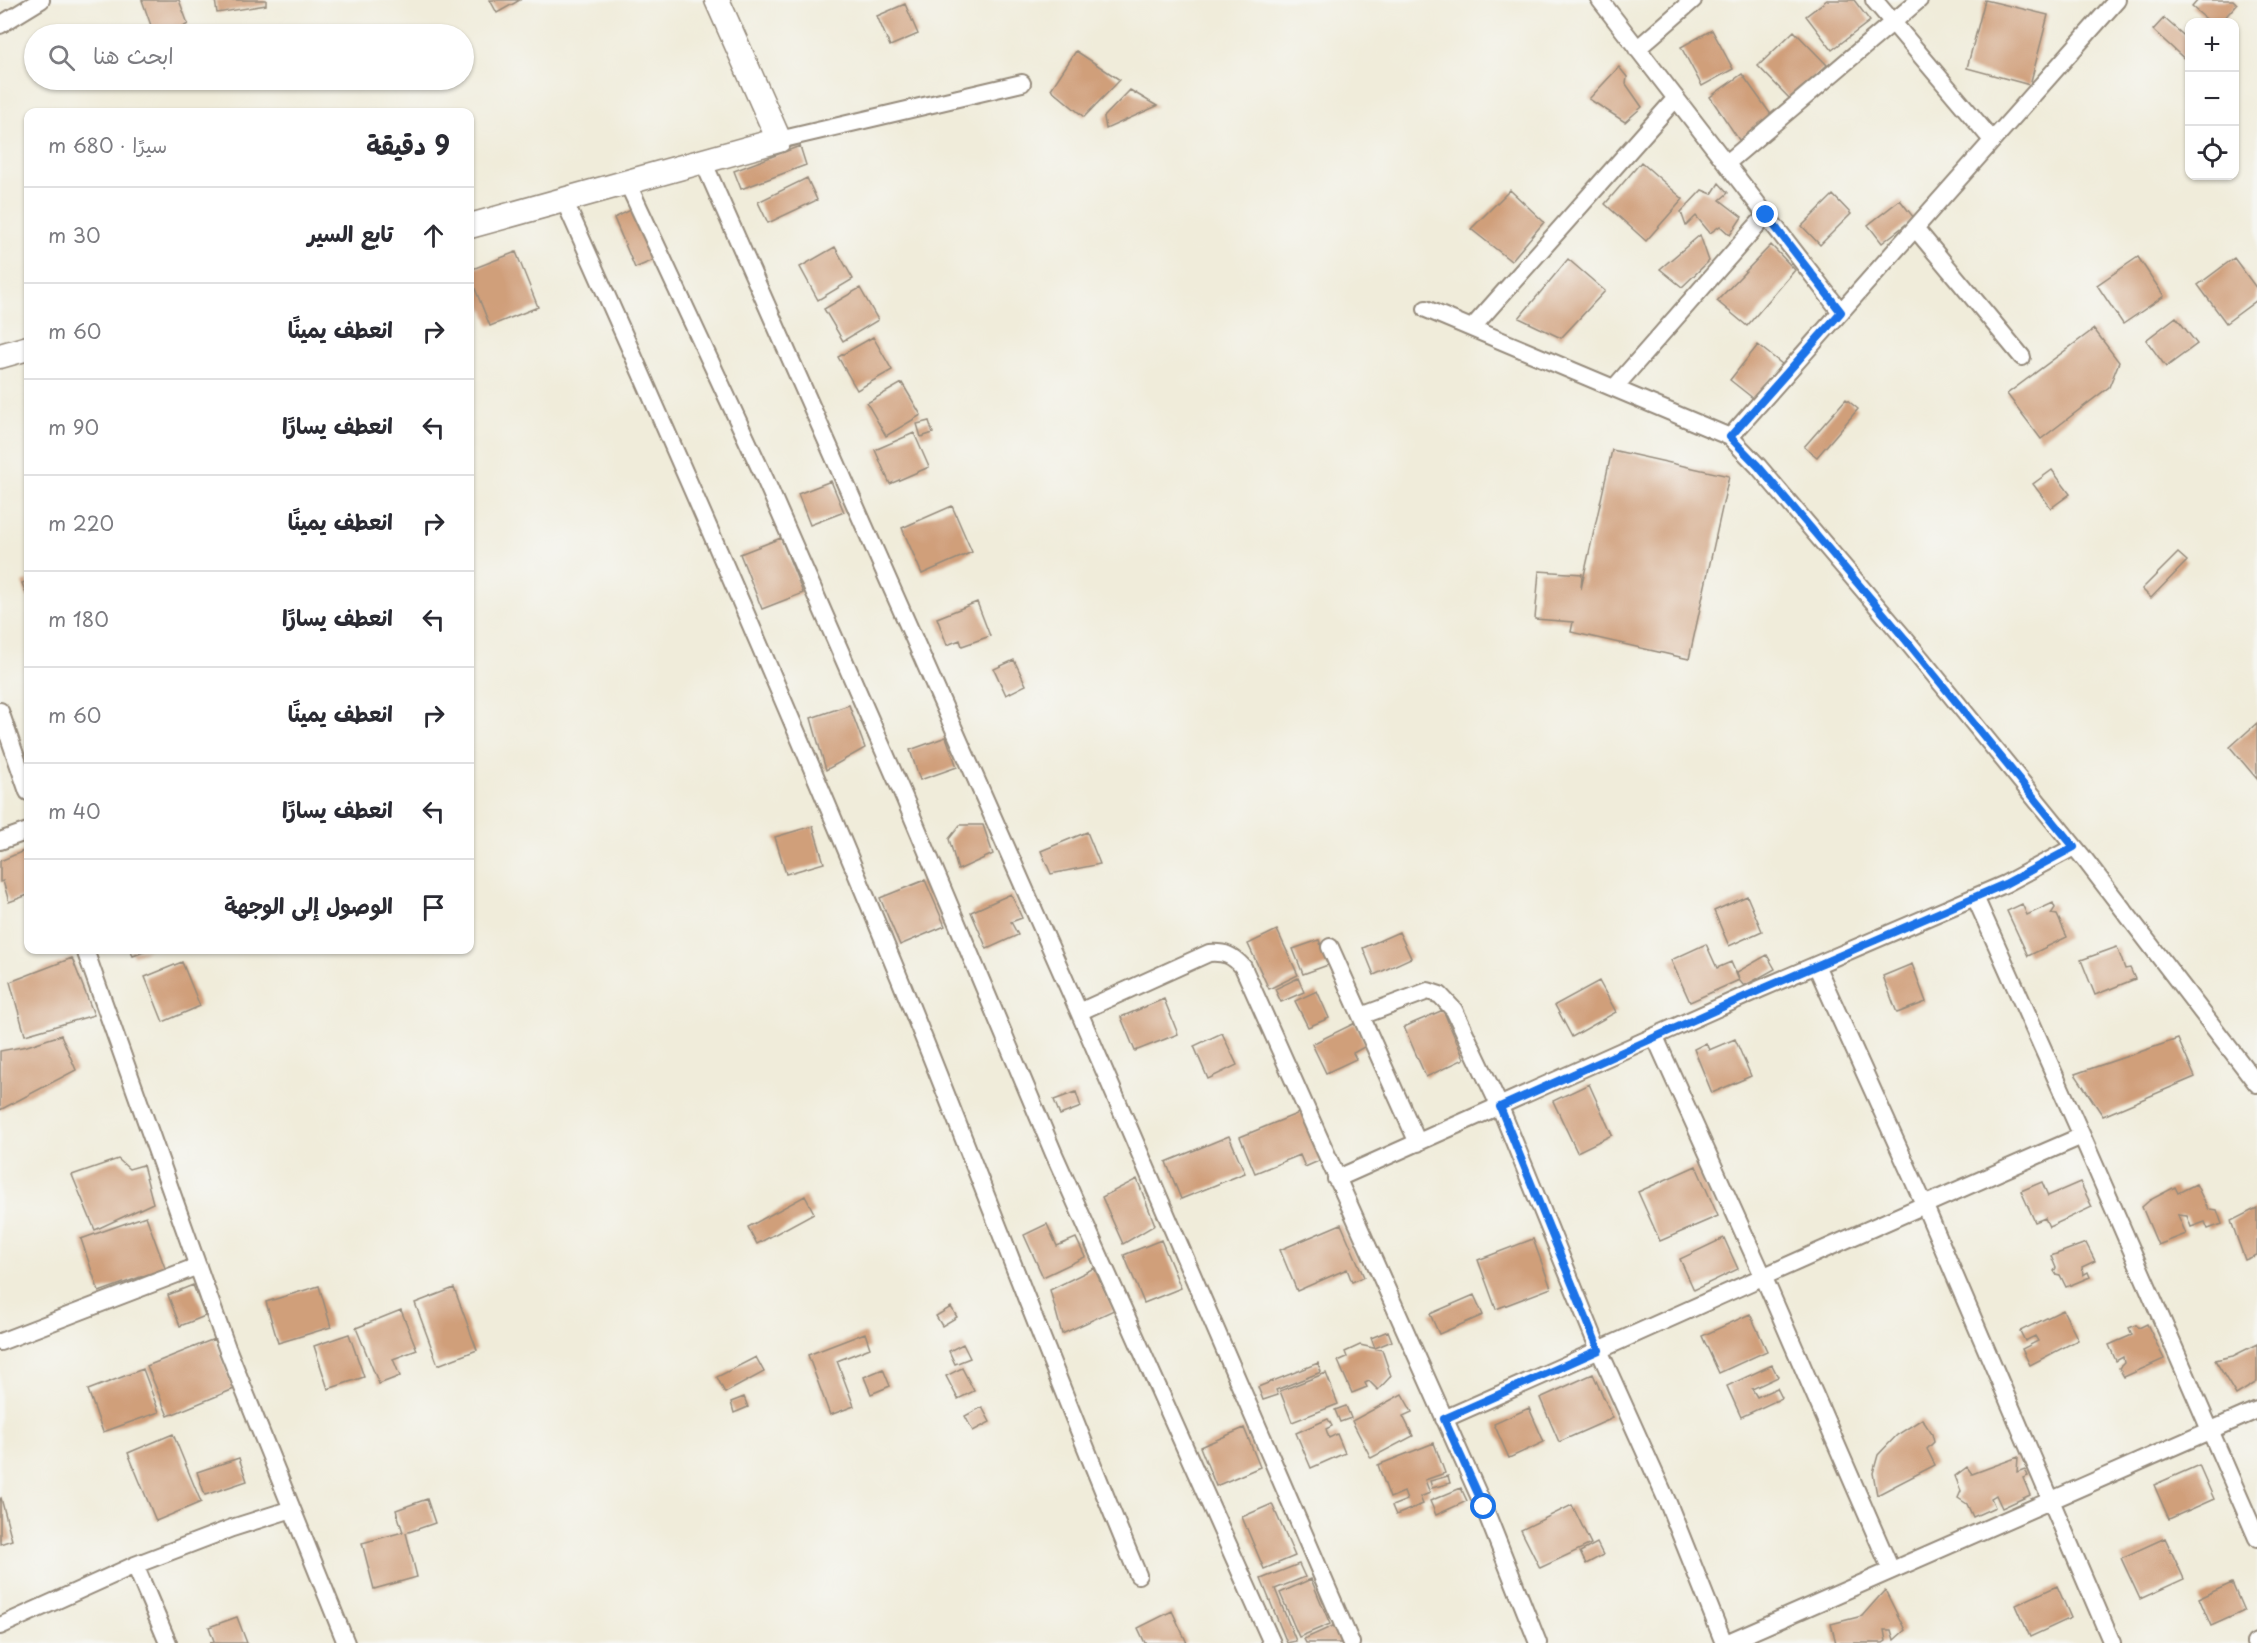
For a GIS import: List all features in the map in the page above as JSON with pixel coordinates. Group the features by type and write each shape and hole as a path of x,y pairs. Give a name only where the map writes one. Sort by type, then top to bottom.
{"street":[{"path":"0,25 41,0"},
{"path":"717,0 779,140"},
{"path":"1600,0 1841,312"},
{"path":"1637,49 1693,0"},
{"path":"1874,0 1992,140"},
{"path":"1727,163 1919,0"},
{"path":"1730,437 2117,0"},
{"path":"474,225 779,140 1022,82"},
{"path":"1472,328 1676,98"},
{"path":"703,161 1079,1012 1351,1643"},
{"path":"627,182 765,479 908,807 1054,1154 1272,1643"},
{"path":"564,200 675,448 894,964 1096,1475 1138,1575"},
{"path":"1614,388 1766,215"},
{"path":"1915,228 2022,357"},
{"path":"1426,309 1730,437 1758,466 1905,639 2074,847 2257,1084"},
{"path":"0,356 24,349"},
{"path":"0,711 24,780"},
{"path":"0,841 24,832"},
{"path":"1336,1179 1816,965 2005,884 2074,847"},
{"path":"1975,897 2257,1538"},
{"path":"1330,947 1418,1143"},
{"path":"1079,1012 1209,953 1223,952 1233,957 1243,967 1484,1507 1538,1643"},
{"path":"86,954 227,1348 346,1643"},
{"path":"1816,965 1923,1204 2049,1502 2112,1643"},
{"path":"1361,1016 1428,992 1440,995 1454,1010 1500,1107 1599,1350 1668,1503 1725,1643 2257,1410"},
{"path":"1655,1037 1764,1278 1891,1570"},
{"path":"1444,1419 1764,1278 1923,1204 2082,1136"},
{"path":"0,1342 198,1266"},
{"path":"0,1626 135,1565 232,1528 292,1509"},
{"path":"135,1565 168,1643"}],"building":[{"path":"142,0 179,0 188,24 150,24"},
{"path":"215,0 266,0 266,5 217,13"},
{"path":"490,0 520,0 497,13"},
{"path":"1827,0 1854,0 1870,21 1832,50 1806,16"},
{"path":"1985,0 2048,15 2030,85 1967,68"},
{"path":"2198,0 2233,0 2237,4 2225,18 2205,18 2192,7"},
{"path":"905,4 918,34 890,46 877,16"},
{"path":"2164,18 2185,37 2185,59 2153,30"},
{"path":"1712,30 1733,69 1702,86 1681,47"},
{"path":"1794,31 1827,65 1791,100 1758,66"},
{"path":"1076,51 1120,80 1084,117 1051,89"},
{"path":"1619,67 1627,77 1626,84 1642,107 1625,122 1589,99"},
{"path":"1742,74 1772,116 1739,140 1710,97"},
{"path":"1130,90 1157,106 1106,129 1104,117"},
{"path":"800,146 806,165 741,189 734,171"},
{"path":"1641,162 1683,199 1646,241 1605,204"},
{"path":"807,178 817,200 768,223 758,202"},
{"path":"1719,183 1728,193 1720,200 1742,217 1730,235 1720,226 1710,233 1696,216 1686,226 1681,212 1702,190 1712,194"},
{"path":"1510,190 1544,222 1511,261 1471,229"},
{"path":"1833,195 1851,214 1820,245 1802,226"},
{"path":"1900,200 1914,218 1882,243 1868,225"},
{"path":"635,208 656,259 635,268 614,218"},
{"path":"1700,235 1709,261 1682,287 1660,269"},
{"path":"1771,245 1795,270 1747,326 1717,301"},
{"path":"835,247 853,279 818,300 800,267"},
{"path":"516,252 538,307 490,326 474,286 474,268"},
{"path":"2138,257 2164,296 2123,324 2097,285"},
{"path":"2234,258 2257,289 2257,300 2226,323 2198,285"},
{"path":"1568,259 1605,291 1561,338 1519,318"},
{"path":"860,288 878,320 843,341 824,309"},
{"path":"2176,317 2197,344 2166,367 2146,340"},
{"path":"2094,329 2119,362 2109,387 2041,439 2007,394"},
{"path":"873,337 892,370 857,390 838,357"},
{"path":"1758,345 1782,364 1754,399 1730,380"},
{"path":"902,383 921,415 886,436 867,403"},
{"path":"1846,399 1858,409 1817,457 1804,447"},
{"path":"929,421 933,433 921,437 917,424"},
{"path":"914,433 929,467 890,484 875,450"},
{"path":"1612,450 1729,476 1689,659 1571,632 1573,622 1535,619 1539,571 1582,574 1581,589"},
{"path":"2052,470 2070,494 2051,508 2033,484"},
{"path":"831,481 844,512 810,525 798,494"},
{"path":"952,506 972,552 922,574 902,528"},
{"path":"781,538 803,593 762,609 740,554"},
{"path":"2178,553 2187,561 2151,598 2142,589"},
{"path":"977,602 990,636 962,646 960,640 947,645 937,618"},
{"path":"1014,660 1026,685 1006,695 994,669"},
{"path":"849,705 865,748 826,770 811,718"},
{"path":"2257,723 2257,779 2230,747"},
{"path":"946,737 957,767 920,780 910,750"},
{"path":"960,825 983,825 993,854 958,870 949,839"},
{"path":"813,826 824,863 786,874 775,837"},
{"path":"1087,832 1100,864 1051,874 1041,851"},
{"path":"24,851 24,896 9,902 3,881 0,882 0,861"},
{"path":"925,880 945,926 900,945 880,898"},
{"path":"1011,894 1022,918 1011,922 1018,935 987,949 971,912"},
{"path":"1747,896 1762,931 1729,946 1714,911"},
{"path":"2053,903 2055,908 2051,914 2057,915 2067,937 2028,956 2007,911 2022,904 2027,915"},
{"path":"1277,930 1298,975 1269,989 1248,944"},
{"path":"1399,932 1411,958 1374,975 1363,948"},
{"path":"1319,940 1328,965 1303,974 1293,949"},
{"path":"1706,944 1717,968 1731,962 1739,980 1690,1002 1671,960"},
{"path":"2117,947 2125,969 2130,968 2135,979 2095,995 2081,960"},
{"path":"1767,955 1775,969 1744,986 1737,972"},
{"path":"72,958 94,1015 25,1035 10,982"},
{"path":"182,962 200,1006 163,1022 145,977"},
{"path":"1912,964 1926,1002 1897,1013 1883,976"},
{"path":"1298,978 1304,992 1281,1002 1275,989"},
{"path":"1599,981 1616,1012 1572,1037 1555,1005"},
{"path":"1317,991 1329,1018 1308,1027 1295,1001"},
{"path":"1164,999 1178,1034 1135,1051 1121,1017"},
{"path":"1443,1010 1464,1059 1426,1077 1404,1027"},
{"path":"1355,1023 1366,1046 1353,1053 1356,1059 1326,1073 1312,1044"},
{"path":"1222,1033 1237,1065 1208,1079 1194,1046"},
{"path":"61,1035 76,1070 0,1110 0,1051 27,1046"},
{"path":"1735,1039 1751,1076 1712,1093 1694,1049 1706,1043 1709,1050"},
{"path":"2178,1039 2195,1077 2103,1116 2075,1074"},
{"path":"1589,1084 1612,1135 1577,1152 1553,1101"},
{"path":"1076,1092 1081,1107 1060,1115 1054,1100"},
{"path":"1304,1111 1323,1159 1305,1167 1300,1155 1255,1173 1240,1137"},
{"path":"1229,1136 1245,1173 1181,1199 1166,1162"},
{"path":"118,1159 129,1169 143,1165 153,1203 95,1230 72,1175"},
{"path":"1696,1166 1718,1216 1660,1241 1638,1192"},
{"path":"1137,1179 1155,1225 1123,1244 1102,1197"},
{"path":"2042,1182 2048,1196 2080,1182 2092,1207 2049,1227 2045,1218 2035,1222 2021,1191"},
{"path":"2196,1184 2208,1209 2217,1210 2222,1224 2208,1229 2205,1222 2191,1227 2187,1216 2178,1215 2186,1234 2158,1245 2142,1207 2150,1200 2175,1187 2178,1193"},
{"path":"805,1196 814,1213 757,1244 748,1227"},
{"path":"2257,1208 2257,1255 2245,1260 2231,1221"},
{"path":"146,1216 165,1268 99,1292 81,1239"},
{"path":"1047,1224 1057,1246 1076,1238 1085,1257 1043,1277 1024,1235"},
{"path":"1341,1224 1364,1277 1352,1282 1347,1269 1297,1291 1280,1250"},
{"path":"1724,1238 1738,1269 1694,1290 1680,1259"},
{"path":"1533,1239 1551,1288 1496,1309 1478,1260"},
{"path":"1161,1240 1181,1288 1144,1303 1124,1255"},
{"path":"2086,1243 2095,1261 2082,1267 2083,1275 2088,1272 2090,1277 2066,1287 2060,1275 2054,1271 2056,1268 2051,1256"},
{"path":"1094,1268 1114,1310 1062,1334 1050,1290"},
{"path":"193,1285 205,1316 180,1326 168,1295"},
{"path":"319,1286 331,1327 278,1343 266,1302"},
{"path":"454,1288 477,1350 438,1365 415,1303"},
{"path":"1474,1295 1483,1315 1439,1334 1430,1314"},
{"path":"951,1307 957,1317 942,1326 936,1316"},
{"path":"401,1310 417,1350 393,1359 400,1376 379,1384 356,1328"},
{"path":"2063,1310 2078,1340 2030,1365 2022,1349 2038,1341 2035,1336 2025,1341 2020,1331"},
{"path":"1750,1314 1767,1351 1719,1373 1702,1336"},
{"path":"2147,1324 2164,1359 2124,1377 2119,1368 2124,1363 2123,1357 2116,1361 2109,1345 2132,1335 2129,1328 2136,1325 2139,1328"},
{"path":"1388,1331 1392,1341 1375,1348 1371,1338"},
{"path":"865,1333 870,1348 837,1361 854,1406 830,1415 808,1355"},
{"path":"349,1334 364,1377 328,1389 314,1346"},
{"path":"214,1339 234,1389 168,1416 147,1366"},
{"path":"963,1344 970,1358 955,1364 949,1351"},
{"path":"2257,1344 2257,1382 2236,1395 2215,1360 2233,1356"},
{"path":"1360,1345 1382,1350 1391,1376 1378,1390 1369,1381 1365,1383 1367,1387 1352,1393 1338,1361 1347,1357 1345,1352"},
{"path":"756,1357 764,1372 725,1393 717,1377"},
{"path":"1318,1363 1321,1372 1276,1390 1278,1395 1263,1400 1258,1387"},
{"path":"1772,1365 1778,1377 1752,1389 1757,1397 1777,1388 1782,1398 1741,1417 1727,1386"},
{"path":"962,1368 974,1391 958,1399 946,1376"},
{"path":"143,1369 159,1412 103,1432 88,1390"},
{"path":"883,1369 890,1386 871,1394 864,1377"},
{"path":"1326,1373 1338,1404 1292,1422 1280,1391"},
{"path":"1593,1374 1613,1418 1559,1442 1540,1398"},
{"path":"1402,1394 1412,1412 1403,1416 1413,1436 1371,1458 1352,1421"},
{"path":"744,1397 748,1407 734,1413 731,1402"},
{"path":"1346,1406 1351,1418 1340,1422 1335,1410"},
{"path":"982,1407 990,1422 973,1431 965,1416"},
{"path":"1529,1408 1544,1442 1509,1458 1494,1424"},
{"path":"1328,1419 1332,1426 1326,1429 1329,1438 1337,1434 1345,1453 1311,1468 1296,1433"},
{"path":"1922,1419 1932,1434 1934,1442 1927,1449 1935,1465 1877,1495 1873,1473 1878,1455 1897,1435"},
{"path":"1244,1428 1260,1467 1216,1486 1200,1447"},
{"path":"173,1434 201,1502 156,1521 128,1453"},
{"path":"1434,1443 1445,1473 1425,1480 1430,1493 1420,1497 1423,1504 1396,1515 1392,1506 1407,1500 1404,1492 1390,1498 1378,1465"},
{"path":"2018,1457 2017,1472 2025,1469 2028,1476 2023,1478 2030,1495 2002,1508 1996,1495 1991,1498 1995,1507 1973,1517 1967,1504 1958,1498 1961,1491 1955,1476 1967,1467 1972,1474"},
{"path":"239,1458 247,1481 205,1495 197,1472"},
{"path":"2199,1465 2214,1499 2169,1519 2154,1485"},
{"path":"1448,1476 1450,1483 1432,1488 1430,1481"},
{"path":"1461,1488 1467,1501 1436,1515 1430,1501"},
{"path":"0,1499 12,1540 0,1544"},
{"path":"427,1499 435,1523 406,1533 417,1577 374,1589 362,1543 403,1532 396,1510"},
{"path":"1272,1504 1295,1556 1264,1569 1242,1517"},
{"path":"1572,1505 1591,1544 1540,1568 1521,1530"},
{"path":"2165,1538 2184,1579 2140,1599 2121,1558"},
{"path":"1597,1543 1603,1555 1586,1564 1580,1552"},
{"path":"1299,1564 1305,1577 1275,1589 1296,1641 1287,1643 1261,1579"},
{"path":"1311,1579 1330,1624 1299,1637 1280,1593"},
{"path":"2232,1583 2244,1611 2211,1626 2199,1598"},
{"path":"2057,1586 2071,1618 2030,1637 2016,1605"},
{"path":"1885,1590 1905,1630 1894,1640 1891,1630 1884,1630 1886,1641 1883,1643 1836,1643 1831,1624 1862,1616"},
{"path":"1172,1611 1187,1643 1145,1643 1138,1628"},
{"path":"237,1617 247,1643 209,1643 214,1641 209,1627"},
{"path":"1335,1625 1343,1643 1306,1643 1304,1639"}],"route":[{"path":"1484,1507 1444,1419 1599,1350 1500,1107 1760,990 2005,884 2074,847 1905,639 1758,466 1730,437 1841,312 1766,215"}]}
